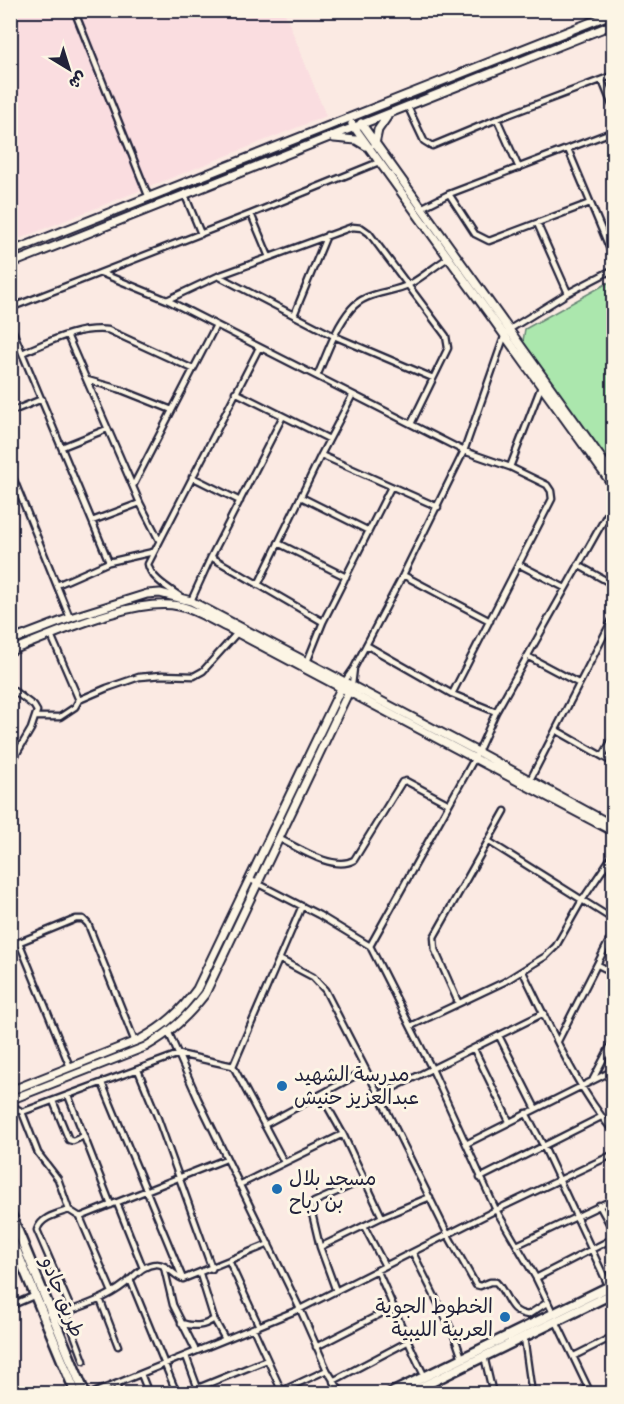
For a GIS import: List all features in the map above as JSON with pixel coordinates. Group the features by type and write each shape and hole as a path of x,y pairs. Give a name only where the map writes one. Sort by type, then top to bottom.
{"highway":[{"name":"طريق جادو","path":"10,1212 84,1394"},
{"name":"طريق جادو","path":"10,1235 76,1394"},
{"path":"389,1394 612,1290"},
{"path":"407,1394 524,1337 555,1318"}],"street":[{"path":"74,10 149,198"},
{"path":"10,252 614,13"},
{"path":"10,264 388,116 614,24"},
{"path":"408,107 424,141 430,146 614,75"},
{"path":"602,80 614,110"},
{"path":"388,116 378,130 372,146 379,162 510,329 614,476"},
{"path":"353,118 418,210 448,258 614,487"},
{"path":"497,119 519,168"},
{"path":"418,210 449,194 614,131"},
{"path":"328,138 356,140 372,146"},
{"path":"568,149 614,259"},
{"path":"10,308 379,162"},
{"path":"449,194 475,234 489,241 590,203"},
{"path":"185,195 201,234"},
{"path":"251,214 269,257"},
{"path":"537,223 568,293"},
{"path":"167,300 218,276 327,235 352,227 362,228 369,233 409,285 449,342 411,424"},
{"path":"294,315 327,235"},
{"path":"317,376 334,336 351,309 361,300 374,294 409,285 448,258"},
{"path":"112,1292 80,1217 69,1210 58,1179 38,1153 22,1112 10,1102 145,1047 186,1018 205,994 348,686 354,668 404,575 464,451 504,336 510,329 568,293 614,269"},
{"path":"101,273 167,300 464,451 510,466 547,485 552,499 452,694"},
{"path":"218,276 334,336 433,378"},
{"path":"10,324 109,562"},
{"path":"133,486 216,325"},
{"path":"22,353 81,330 108,330 193,369"},
{"path":"67,335 140,503 159,540"},
{"path":"181,597 148,569 148,564 259,348"},
{"path":"87,380 119,389 172,410"},
{"path":"510,466 541,387"},
{"path":"235,392 329,439"},
{"path":"258,585 352,396"},
{"path":"10,412 42,399"},
{"path":"191,601 283,416"},
{"path":"62,447 107,429"},
{"path":"321,455 438,507"},
{"path":"10,470 13,485 73,627"},
{"path":"192,477 240,501"},
{"path":"307,662 323,622 391,487"},
{"path":"301,497 369,531"},
{"path":"370,946 476,755 496,712 614,502"},
{"path":"92,521 140,503"},
{"path":"278,543 346,577"},
{"path":"57,585 109,562 153,552"},
{"path":"211,557 323,622"},
{"path":"520,565 565,588"},
{"path":"578,565 614,585"},
{"path":"404,575 490,621"},
{"path":"10,641 70,618 147,594 160,593 181,597 307,662 614,832"},
{"path":"10,651 73,627 139,606 162,604 187,608 340,688 348,686"},
{"path":"528,783 614,616"},
{"path":"37,717 60,717 75,707 79,700 107,687 139,677 199,674 237,633"},
{"path":"51,635 79,700"},
{"path":"366,645 452,694 496,712"},
{"path":"528,657 578,683"},
{"path":"10,688 34,706 37,711 37,717 14,758"},
{"path":"10,1091 135,1042 165,1024 179,1012 197,989 340,688"},
{"path":"556,730 614,763"},
{"path":"603,756 614,736"},
{"path":"278,838 321,859 342,864 349,863 354,860 402,782 406,781 449,804"},
{"path":"528,783 614,826"},
{"path":"458,1002 435,950 434,937 505,812"},
{"path":"488,841 581,902 613,918"},
{"path":"411,1026 523,972 546,956 556,946 581,902 614,853"},
{"path":"249,879 302,906 370,946 432,1069 480,1178 536,1278 591,1394"},
{"path":"233,1066 302,906"},
{"path":"10,946 83,919 88,924 135,1042"},
{"path":"558,1041 614,931"},
{"path":"19,942 71,1068"},
{"path":"279,959 319,982 380,1095 448,1235 476,1286 496,1282 514,1311 519,1314 528,1315 548,1302"},
{"path":"598,965 614,973"},
{"path":"523,972 582,1086 601,1117 614,1132"},
{"path":"380,1095 544,1013"},
{"path":"165,1024 226,1159 300,1309 327,1371 342,1394"},
{"path":"499,1036 536,1109"},
{"path":"593,1080 614,1039"},
{"path":"474,1049 509,1121"},
{"path":"22,1112 179,1054 233,1066 285,1162"},
{"path":"138,1070 213,1269"},
{"path":"264,1125 366,1070"},
{"path":"466,1144 614,1070"},
{"path":"102,1083 183,1280"},
{"path":"68,1095 143,1268"},
{"path":"321,1095 343,1134 382,1217"},
{"path":"53,1101 69,1140 73,1141 84,1136"},
{"path":"526,1113 612,1290"},
{"path":"480,1178 601,1117"},
{"path":"239,1185 343,1134"},
{"path":"91,1394 300,1309 496,1210 614,1154"},
{"path":"80,1217 226,1159"},
{"path":"336,1291 310,1205 363,1180"},
{"path":"321,1247 382,1217 430,1197"},
{"path":"517,1245 614,1198"},
{"path":"599,1205 614,1232"},
{"path":"69,1210 45,1219 37,1230 69,1312 84,1361"},
{"path":"364,1226 385,1266"},
{"path":"536,1278 614,1238"},
{"path":"54,1317 100,1299 143,1268 157,1264 183,1280 268,1244"},
{"path":"413,1253 454,1335 462,1358"},
{"path":"229,1261 267,1360 282,1392"},
{"path":"163,1266 173,1305 196,1351"},
{"path":"377,1270 394,1306 407,1342 425,1377"},
{"path":"200,1274 214,1319 225,1339"},
{"path":"130,1279 177,1394"},
{"path":"10,1306 36,1295"},
{"path":"100,1299 118,1346"},
{"path":"316,1347 394,1306"},
{"path":"181,1323 192,1326 206,1324 214,1319"},
{"path":"574,1356 614,1336"},
{"path":"524,1337 532,1394"},
{"path":"333,1381 407,1342"},
{"path":"186,1356 199,1391 267,1360"},
{"path":"484,1356 493,1394"},
{"path":"275,1394 327,1371"},
{"path":"141,1374 149,1394"},
{"path":"116,1384 119,1394"}],"shaded area":[{"path":"11,11 284,11 326,116 11,242"}],"green space":[{"path":"613,280 613,473 522,347 525,329"}],"place":[{"name":"مدرسة الشهيد عبدالعزيز حنيش","path":"282,1086"},
{"name":"مسجد بلال بن رباح","path":"277,1189"},
{"name":"الخطوط الجوية العربية الليبية","path":"505,1317"}]}
